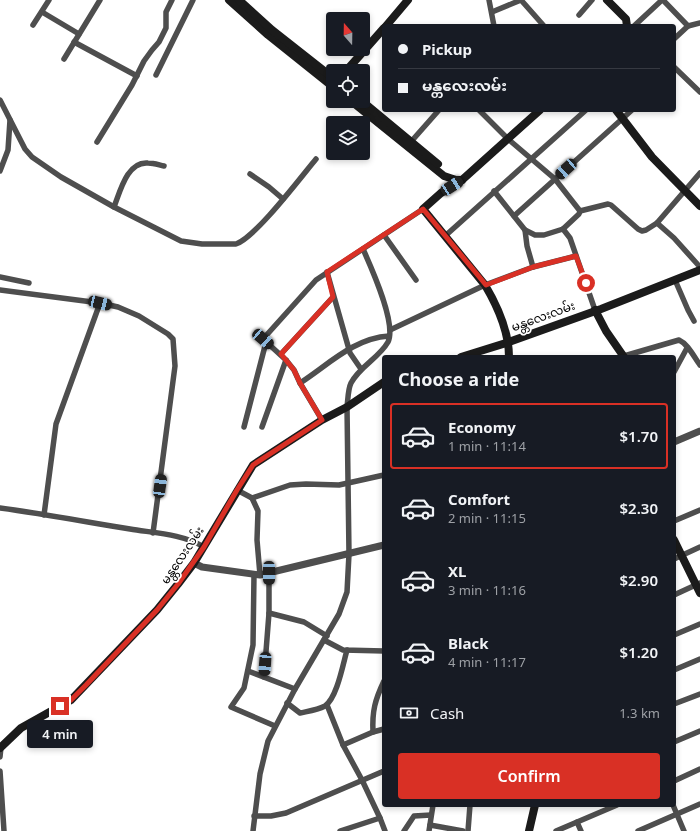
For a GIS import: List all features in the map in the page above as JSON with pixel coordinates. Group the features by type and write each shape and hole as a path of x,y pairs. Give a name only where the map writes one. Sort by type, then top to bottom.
{"main road":[{"path":"230,0 240,3 272,30 288,47 326,80"},
{"path":"388,24 408,0"},
{"path":"607,0 626,19 629,24"},
{"path":"352,64 382,30"},
{"path":"288,47 326,73"},
{"path":"361,108 442,167 449,178"},
{"path":"370,108 410,144"},
{"path":"509,355 509,342 499,313 486,285 423,209 441,193 462,180 538,112"},
{"path":"618,112 652,157 700,206"},
{"path":"449,178 462,180"},
{"path":"441,193 449,178"},
{"name":"မန္တလေးလမ်း","path":"467,355 509,342 700,270"},
{"path":"595,310 606,331 623,355"},
{"name":"မန္တလေးလမ်း","path":"1,747 21,728 71,700 157,610 178,584 204,547 253,465 322,420 348,407 382,383"},
{"path":"678,557 698,584 700,593"},
{"path":"529,831 535,807"}],"street":[{"path":"33,25 49,0"},
{"path":"64,59 100,0"},
{"path":"97,142 152,50 159,42 166,28 166,12 172,0"},
{"path":"156,75 193,0"},
{"path":"489,0 494,24"},
{"path":"492,12 521,0 542,24"},
{"path":"579,16 592,0"},
{"path":"632,24 662,0 688,26"},
{"path":"42,12 79,34"},
{"path":"676,37 688,26 700,23"},
{"path":"74,42 136,76"},
{"path":"676,71 700,92"},
{"path":"0,100 26,150 32,157 61,177 114,207 181,241 202,244 240,243 254,232 316,159"},
{"path":"410,144 437,112"},
{"path":"445,236 584,112"},
{"path":"514,216 630,112"},
{"path":"484,113 508,139 555,179 580,211"},
{"path":"0,171 8,150 10,118"},
{"path":"114,207 126,176 134,168 147,163 164,166"},
{"path":"494,192 525,230 538,236 563,229 579,214 580,211 608,204 642,231 657,223 700,173"},
{"path":"250,174 283,199"},
{"path":"263,339 316,280 423,209"},
{"path":"657,223 693,257 700,267"},
{"path":"563,229 570,238 595,310"},
{"path":"525,230 527,246 533,267"},
{"path":"384,235 416,280"},
{"path":"253,831 260,774 268,741 287,703 340,614 347,592 349,554 348,407 351,384 361,369 380,352 388,342 390,333 382,295 363,249"},
{"path":"300,383 349,349 369,339 390,333 486,285 533,267 576,256"},
{"path":"327,272 349,349 361,369"},
{"path":"0,278 29,283"},
{"path":"675,280 694,320"},
{"path":"0,290 100,303 118,307 139,316 168,334 172,339 174,346 175,366 154,533"},
{"path":"281,354 333,297"},
{"path":"44,514 56,424 100,303"},
{"path":"263,339 281,354 294,370 322,420"},
{"path":"244,427 265,346 263,339"},
{"path":"630,355 681,340 700,366"},
{"path":"676,368 687,348"},
{"path":"262,427 286,360"},
{"path":"676,441 700,431"},
{"path":"252,498 290,485 339,485 382,475"},
{"path":"237,490 252,498 258,511 257,575 253,645 248,671 244,688 231,707 275,726"},
{"path":"0,508 154,533 188,540 204,547"},
{"path":"676,520 700,510"},
{"path":"194,562 202,567 257,575 382,546"},
{"path":"678,557 700,548"},
{"path":"264,677 269,613 269,573"},
{"path":"676,594 698,584"},
{"path":"269,613 304,622 343,650 382,651"},
{"path":"676,634 700,624"},
{"path":"287,703 300,713 326,705 336,692 347,650"},
{"path":"676,669 700,659"},
{"path":"248,671 295,689"},
{"path":"373,732 373,717 376,697 382,684"},
{"path":"676,703 700,694"},
{"path":"326,705 343,745 362,780 385,831"},
{"path":"343,745 373,732 382,730"},
{"path":"676,741 700,731"},
{"path":"0,757 1,747"},
{"path":"676,780 700,769"},
{"path":"0,771 4,831"},
{"path":"254,816 271,816 286,813 382,772"},
{"path":"638,831 700,804"},
{"path":"429,831 433,807"},
{"path":"468,831 470,807"},
{"path":"556,831 612,807"},
{"path":"674,807 684,831"},
{"path":"404,831 414,816 431,815"},
{"path":"340,831 380,818"},
{"path":"577,822 582,831"},
{"path":"430,825 463,831"}],"route":[{"path":"60,706 71,700 86,685 157,610 178,584 204,547 253,465 263,457 322,420 294,370 281,354 333,297 327,272 423,209 486,285 533,267 576,256 586,283"}]}
